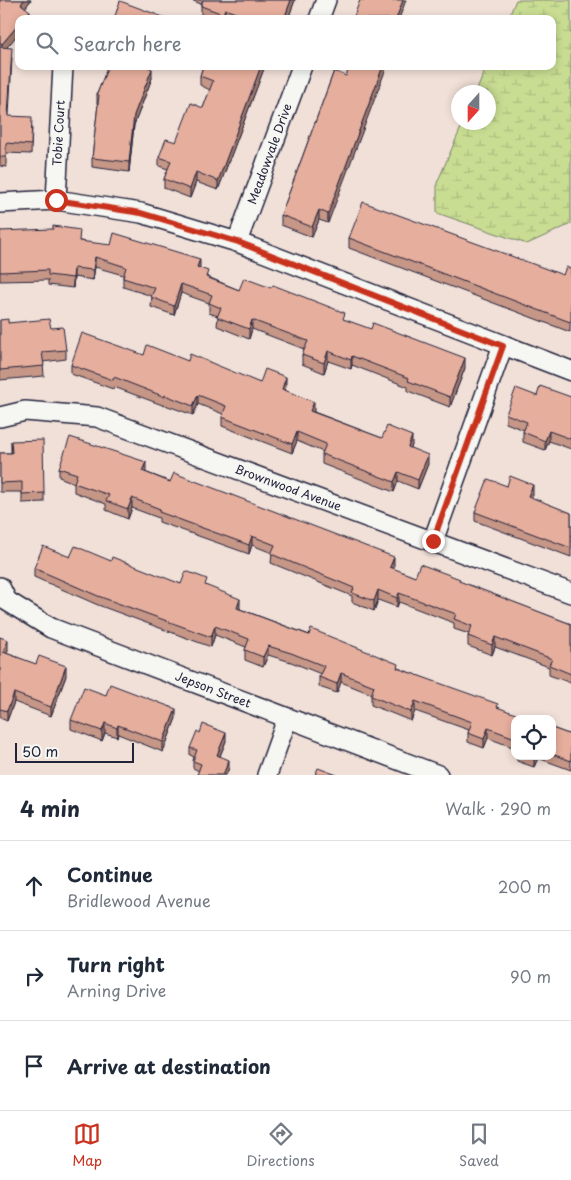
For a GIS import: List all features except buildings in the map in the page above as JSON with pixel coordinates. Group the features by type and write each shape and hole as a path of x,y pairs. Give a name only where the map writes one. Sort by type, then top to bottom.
{"street":[{"path":"320,15 326,0"},
{"name":"Tobie Court","path":"56,200 63,70"},
{"name":"Meadowvale Drive","path":"238,242 301,70"},
{"path":"0,203 56,200 141,213 238,242 571,371"},
{"path":"433,541 503,346"},
{"name":"Brownwood Avenue","path":"0,417 25,411 97,417 571,593"},
{"name":"Jepson Street","path":"0,587 8,601 51,628 438,775"},
{"path":"266,775 287,719"}],"green space":[{"path":"516,0 571,0 571,224 527,244 437,213 437,183 460,130 496,130 496,85 479,85 485,70 556,70 556,15 510,15"}],"route":[{"path":"56,200 141,213 238,242 503,346 433,541"}]}
